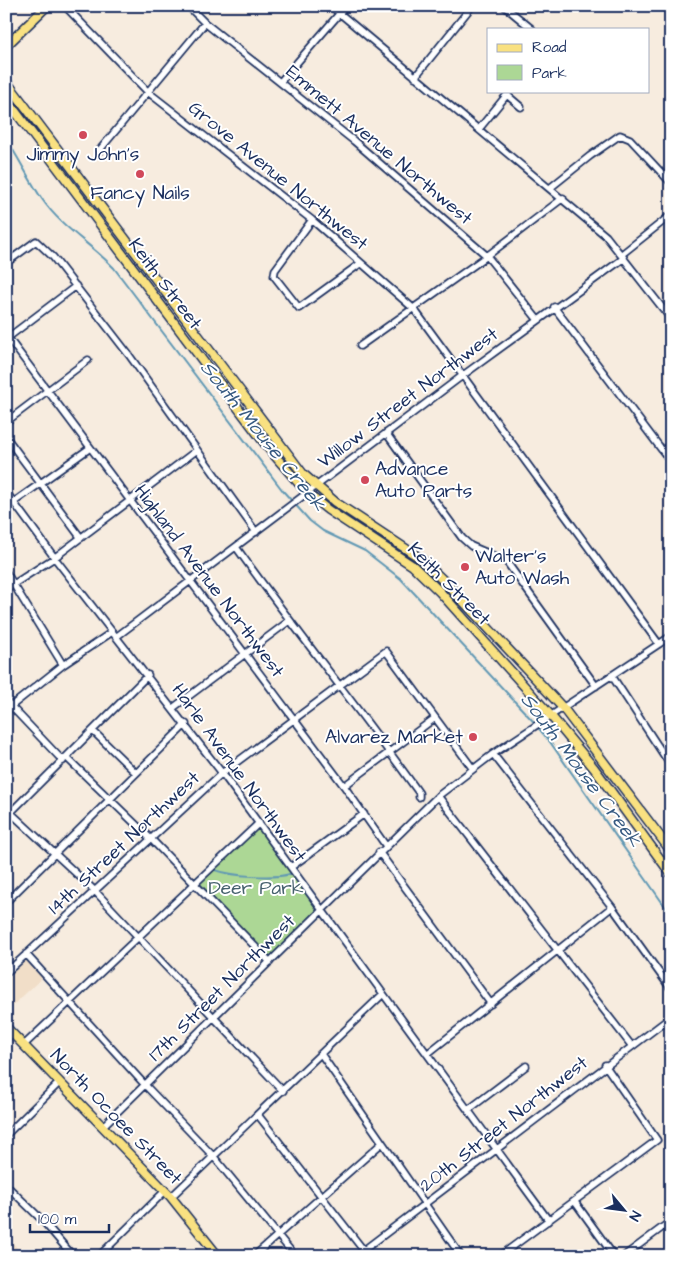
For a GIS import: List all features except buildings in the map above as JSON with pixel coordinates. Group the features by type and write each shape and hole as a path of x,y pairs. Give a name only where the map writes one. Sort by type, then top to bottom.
{"main road":[{"path":"6,46 47,6"},
{"name":"Keith Street","path":"6,81 297,467 335,502 420,558 448,585 563,708 671,851"},
{"name":"Keith Street","path":"6,98 269,449 308,494 328,510 413,566 440,592 551,716 596,770 671,874"},
{"path":"80,196 87,190"},
{"path":"190,346 199,339"},
{"path":"595,749 596,770"},
{"name":"North Ocoee Street","path":"6,1027 168,1194 218,1256"}],"street":[{"name":"Grove Avenue Northwest","path":"65,6 148,92 312,220 414,309 659,644"},
{"name":"Emmett Avenue Northwest","path":"188,6 205,23 281,81 488,256 538,320"},
{"path":"331,6 563,198 606,236 671,319"},
{"path":"281,81 346,6"},
{"path":"416,77 472,6"},
{"path":"504,6 531,28"},
{"path":"98,152 205,23"},
{"path":"479,129 508,93 521,107"},
{"path":"550,188 620,135 630,139 671,183"},
{"path":"360,346 488,256 563,198"},
{"name":"Willow Street Northwest","path":"8,704 63,665 114,635 192,581 623,256 671,215"},
{"path":"312,220 275,270 274,276 299,308 360,263"},
{"path":"6,262 36,241 53,257 256,532"},
{"path":"7,337 76,286"},
{"path":"554,307 671,462"},
{"name":"Highland Avenue Northwest","path":"7,337 192,581 344,786 386,846"},
{"path":"6,422 88,360"},
{"path":"386,433 462,538 471,546 506,561 596,686"},
{"path":"6,437 81,538"},
{"path":"14,502 90,448"},
{"path":"6,589 54,558 197,450"},
{"name":"Harle Avenue Northwest","path":"6,492 54,558 186,724 549,1221"},
{"path":"236,548 389,752 419,793 419,797"},
{"path":"6,572 63,665"},
{"path":"440,592 448,585"},
{"path":"173,708 289,620"},
{"name":"17th Street Northwest","path":"102,1126 438,796 493,754 671,636"},
{"name":"14th Street Northwest","path":"6,973 222,773 386,651 435,718"},
{"path":"148,675 9,815 56,854 94,890 215,1017 282,1091"},
{"path":"612,676 671,766"},
{"path":"8,704 110,800 270,962"},
{"path":"344,786 435,718 473,769"},
{"path":"6,902 186,724"},
{"path":"93,731 136,773"},
{"path":"493,754 612,907 671,989"},
{"path":"438,796 631,1045"},
{"path":"291,868 364,814"},
{"path":"24,1045 259,823"},
{"path":"644,838 656,830"},
{"path":"379,852 491,1004"},
{"path":"427,1054 612,907"},
{"path":"26,954 144,1085 214,1157 295,1256"},
{"path":"99,1256 168,1194 214,1157 383,994"},
{"name":"20th Street Northwest","path":"356,1256 366,1253 424,1205 631,1045 671,1017"},
{"path":"321,1054 461,1256"},
{"path":"500,1256 657,1140 605,1065"},
{"path":"468,1110 526,1066"},
{"path":"6,1135 60,1082"},
{"path":"258,1115 366,1253"},
{"path":"254,1256 382,1143"},
{"path":"6,1185 43,1221 73,1256"},
{"path":"575,1202 614,1256"},
{"path":"624,1256 671,1221"}],"shaded area":[{"path":"26,960 43,977 6,1012 6,979"},
{"path":"6,1235 24,1256 6,1256"}],"green space":[{"name":"Deer Park","path":"256,829 261,831 316,908 315,913 270,956 264,953 200,883"}],"waterway":[{"name":"South Mouse Creek","path":"6,139 37,192 50,209 67,227 114,268 283,491 310,521 323,531 365,551 401,579 532,720 550,742 671,915"},
{"path":"215,870 252,876 283,876 290,874"}],"place":[{"name":"Jimmy John's","path":"83,135"},
{"name":"Fancy Nails","path":"140,174"},
{"name":"Advance Auto Parts","path":"365,480"},
{"name":"Walter's Auto Wash","path":"465,567"},
{"name":"Alvarez Market","path":"473,737"}]}
